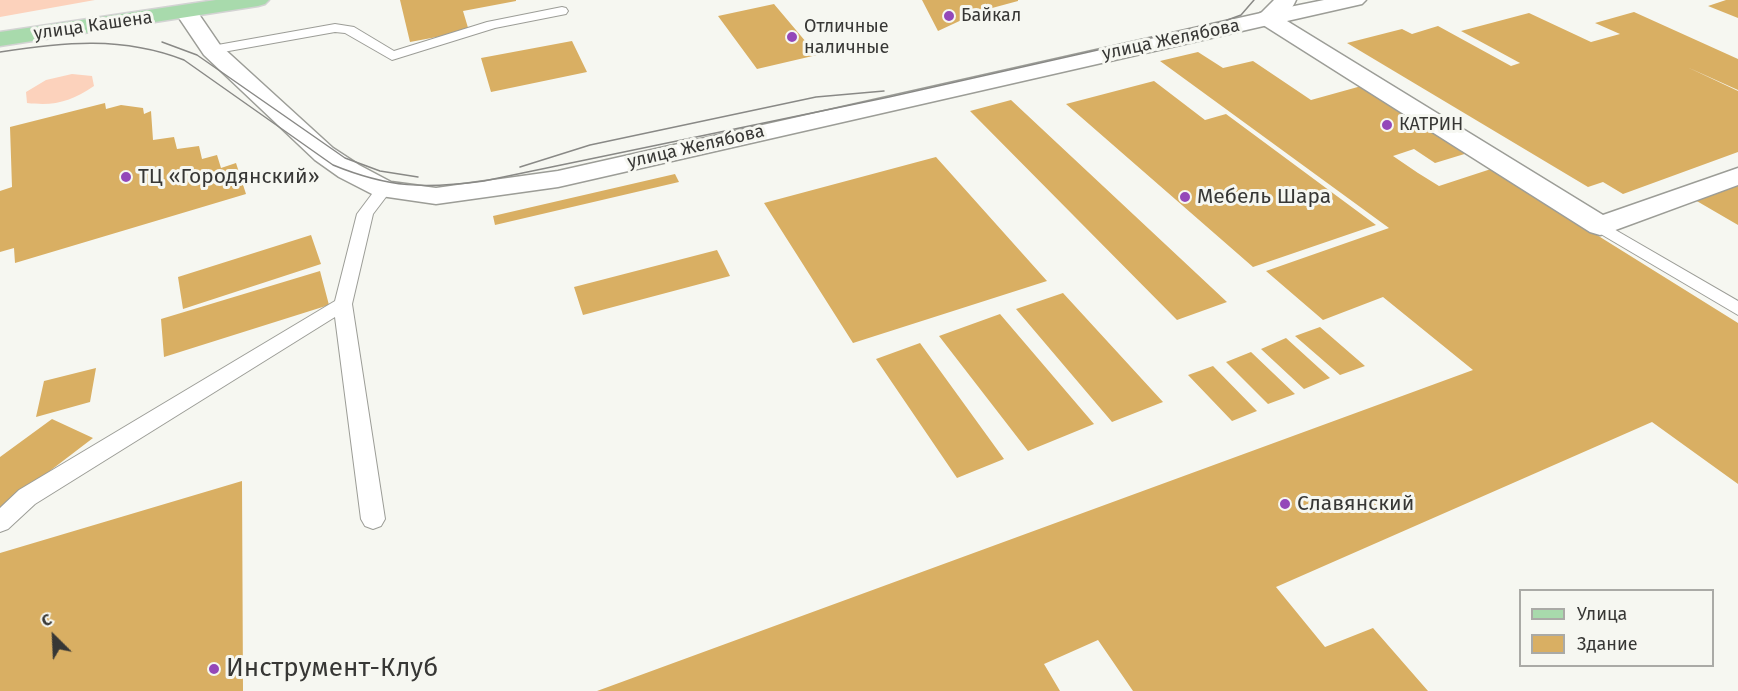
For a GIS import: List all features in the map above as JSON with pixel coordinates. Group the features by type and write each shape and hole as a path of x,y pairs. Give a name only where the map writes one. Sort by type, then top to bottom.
{"main road":[{"name":"улица Кашена","path":"0,39 258,0"},
{"name":"улица Кашена","path":"100,45 186,12"}],"street":[{"path":"1268,18 1282,7 1285,0"},
{"name":"улица Желябова","path":"186,12 212,50 324,154 349,171 384,189 436,196 558,179 1355,0"},
{"path":"1247,1 1268,18 1600,226 1738,176"}],"lane":[{"path":"212,50 335,28 349,30 392,56 492,25 562,11"},
{"path":"373,519 343,304 365,214 384,189"},
{"path":"1600,226 1738,309"},
{"path":"0,522 27,497 343,304"}],"shaded area":[{"path":"0,0 95,0 0,17"},
{"path":"72,74 92,76 94,86 62,102 27,103 26,92 46,80"}],"building":[{"path":"400,0 516,1 463,11 469,31 410,42"},
{"name":"Байкал","path":"922,0 1018,1 981,11 938,31"},
{"path":"1726,0 1738,0 1738,18 1708,6"},
{"path":"774,4 817,55 757,69 718,16"},
{"path":"1634,12 1738,59 1738,90 1687,67 1738,91 1738,152 1623,194 1603,182 1588,187 1347,43 1402,29 1412,34 1438,26 1511,66 1520,63 1461,31 1529,13 1591,42 1620,34 1595,23"},
{"path":"572,41 587,72 491,92 481,58"},
{"name":"Славянский","path":"1198,52 1223,68 1253,61 1311,100 1365,85 1471,152 1435,163 1414,149 1393,156 1418,173 1439,186 1491,169 1738,323 1738,484 1652,422 1276,587 1325,647 1373,628 1428,691 1133,691 1098,640 1044,664 1060,691 597,691 1473,370 1383,297 1323,320 1266,271 1389,228 1160,61"},
{"path":"1154,81 1205,120 1226,114 1376,225 1253,267 1066,104"},
{"path":"1011,100 1227,302 1177,320 970,111"},
{"name":"ТЦ «Городянский»","path":"105,103 106,109 121,105 143,108 144,114 151,111 153,140 174,137 177,149 199,146 202,159 217,155 221,168 236,163 246,194 15,263 14,248 0,252 0,191 12,187 10,127"},
{"path":"936,157 1047,281 853,343 764,203"},
{"path":"675,174 679,182 495,225 493,216"},
{"path":"1738,185 1738,225 1695,200"},
{"path":"311,235 321,264 183,309 178,277"},
{"path":"717,250 730,276 583,315 574,287"},
{"path":"320,271 329,305 164,357 161,319"},
{"path":"1063,293 1163,402 1112,422 1016,309"},
{"path":"1000,314 1094,424 1028,451 939,336"},
{"path":"1320,327 1365,366 1340,375 1295,336"},
{"path":"1286,338 1330,378 1304,389 1261,349"},
{"path":"920,343 1004,459 957,478 876,359"},
{"path":"1251,352 1295,394 1268,404 1226,362"},
{"path":"1213,366 1257,411 1232,421 1188,375"},
{"path":"96,368 90,402 36,417 44,381"},
{"path":"52,419 93,438 0,509 0,457"},
{"path":"242,481 243,691 0,691 0,553"}],"tram line":[{"path":"0,52 93,43 116,44 161,52 184,60 333,165 372,178 425,186 484,181 889,97 1222,22 1241,15 1254,0"},
{"path":"162,42 197,55 345,158 380,171 418,177"},
{"path":"520,167 590,145 816,97 884,91"}],"place":[{"name":"Байкал","path":"949,16"},
{"name":"Отличные наличные","path":"792,37"},
{"name":"КАТРИН","path":"1387,125"},
{"name":"ТЦ «Городянский»","path":"126,177"},
{"name":"Мебель Шара","path":"1185,197"},
{"name":"Славянский","path":"1285,504"},
{"name":"Инструмент-Клуб","path":"214,669"}]}
